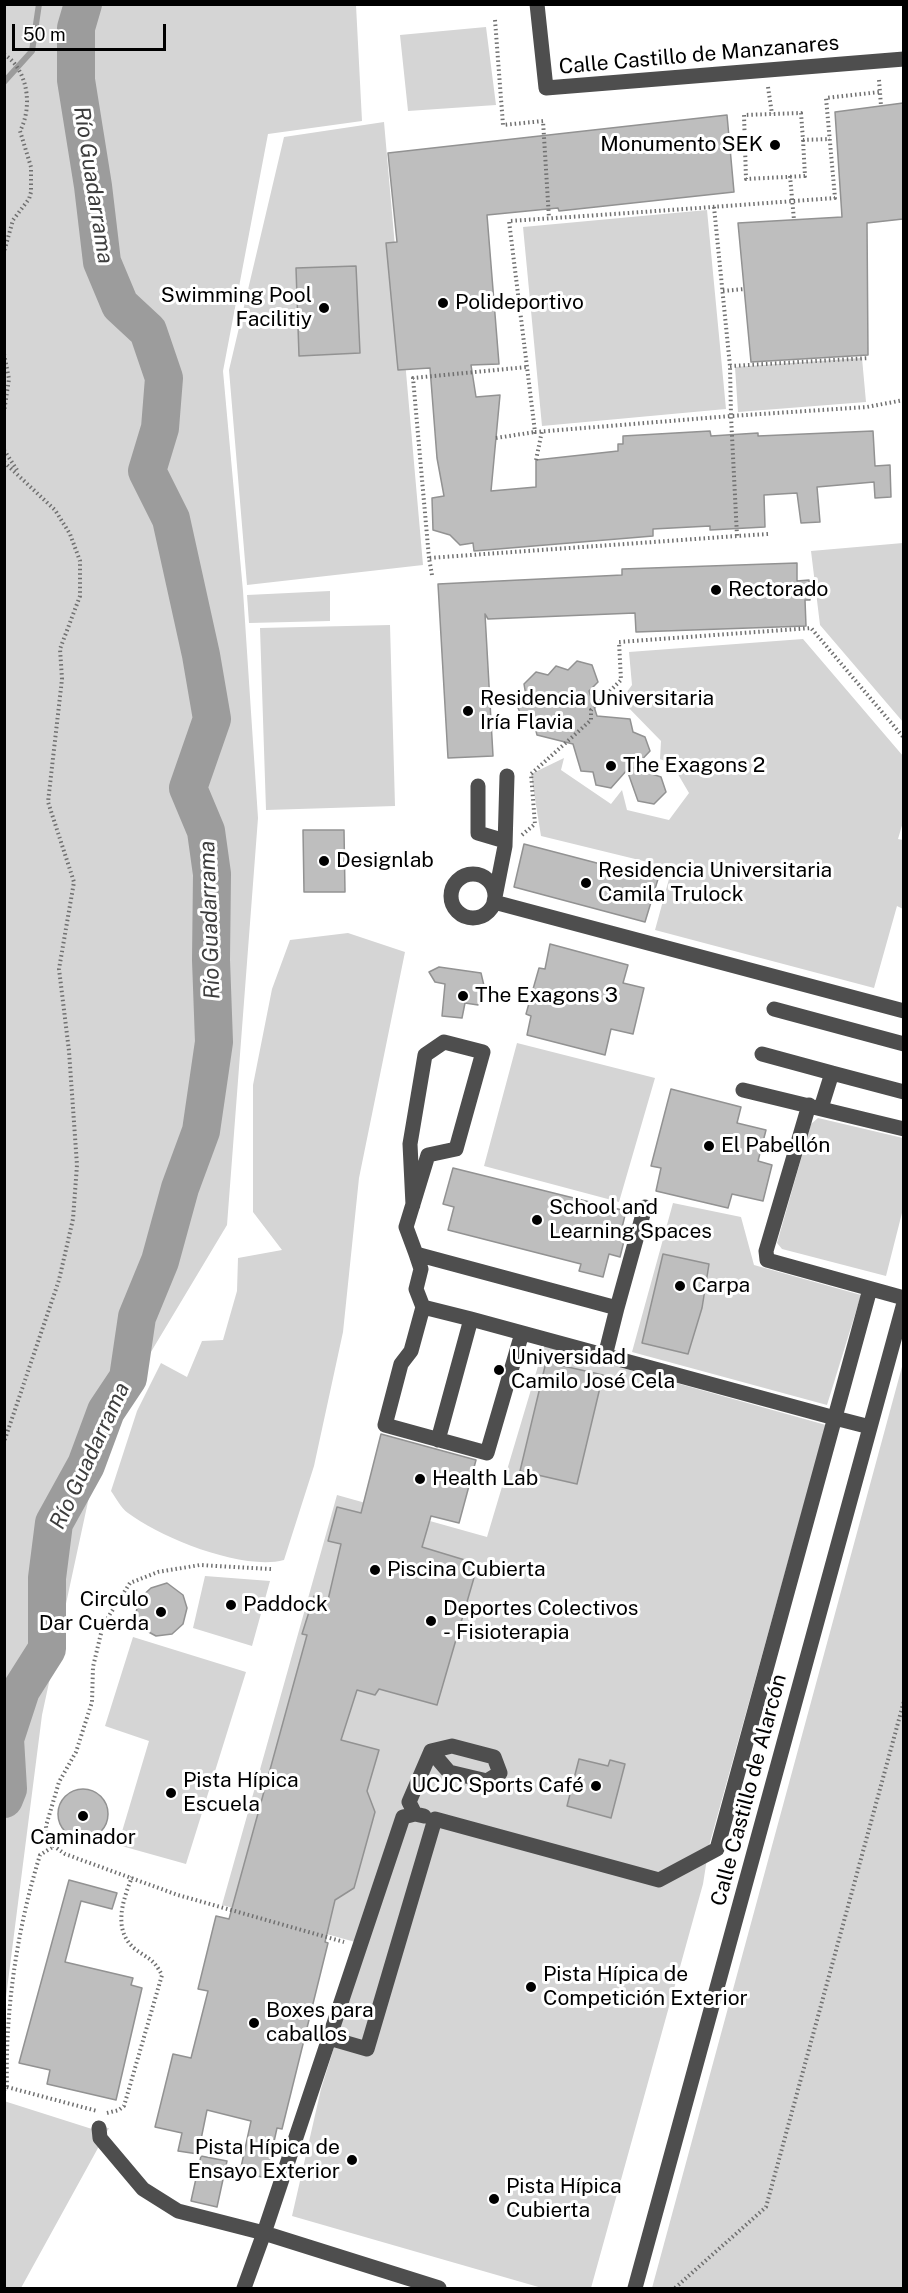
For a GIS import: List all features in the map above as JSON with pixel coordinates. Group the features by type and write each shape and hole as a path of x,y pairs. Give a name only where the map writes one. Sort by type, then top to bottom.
{"street":[{"name":"Calle Castillo de Manzanares","path":"537,4 546,88 903,59"},
{"path":"507,776 511,840 494,902 903,1011"},
{"path":"478,786 478,833 511,840"},
{"path":"774,1009 903,1044"},
{"path":"413,1205 410,1144 425,1055 444,1042 483,1052 456,1149 428,1155 413,1205 406,1227 421,1269 416,1289 423,1307 411,1351 401,1364 385,1425 487,1453 522,1333"},
{"path":"762,1054 903,1092"},
{"path":"832,1073 815,1107 766,1251 767,1260 903,1298"},
{"path":"743,1090 903,1129"},
{"path":"605,1356 645,1207"},
{"path":"416,1254 617,1308"},
{"path":"244,2289 402,1818 414,1814 435,1819 659,1880 717,1849 870,1289"},
{"name":"Calle Castillo de Alarcón","path":"635,2289 903,1303"},
{"path":"423,1307 870,1427"},
{"path":"438,1440 471,1319"},
{"path":"414,1814 409,1802 431,1751"},
{"path":"329,2038 367,2049 435,1819"},
{"path":"99,2128 100,2138 143,2189 178,2211 264,2233 440,2289"}],"path":[{"path":"495,20 503,125 543,122 549,218"},
{"path":"4,54 22,70 27,98 24,123 20,131 31,167 29,199 13,220 4,252"},
{"path":"879,80 881,106"},
{"path":"768,87 772,114"},
{"path":"535,432 509,221 835,198 826,98 880,92"},
{"path":"801,113 803,140 805,176 746,178 744,115 801,113"},
{"path":"803,140 830,139"},
{"path":"730,147 745,146"},
{"path":"790,176 794,220"},
{"path":"714,207 730,366 737,536"},
{"path":"723,291 744,290"},
{"path":"4,354 8,393 4,412"},
{"path":"730,366 869,358"},
{"path":"432,575 412,378 527,367"},
{"path":"496,438 542,431 867,407 903,400"},
{"path":"536,460 542,431"},
{"path":"4,450 20,474"},
{"path":"4,462 20,474 55,510 70,534 80,561 80,596 60,649 62,679 48,802 74,882 59,969 69,1051 77,1165 73,1219 59,1280 4,1442"},
{"path":"429,558 768,534"},
{"path":"511,840 536,824 531,774 591,720 591,710 621,680 619,642 811,628 903,738"},
{"path":"270,1569 200,1565 158,1572 130,1583 103,1625 93,1667 92,1702 76,1752 59,1782 46,1826 47,1841 64,1854 178,1895 360,1947"},
{"path":"675,2289 766,2207 903,1701"},
{"path":"54,1846 40,1855 27,1899 6,2047 6,2089 104,2114 113,2113 124,2106 162,1975 155,1960 128,1941 123,1929 120,1914 132,1877"}],"shaded area":[{"path":"5,4 356,5 362,121 268,134 223,371 243,591 258,818 227,1225 103,1432 42,1715 5,2005"},
{"path":"486,27 496,105 408,111 400,35"},
{"path":"384,122 423,565 247,585 229,370 284,137"},
{"path":"707,210 726,409 542,426 523,227"},
{"path":"862,358 866,402 738,412 735,367"},
{"path":"904,543 903,722 820,625 811,551"},
{"path":"330,591 330,621 249,623 247,595"},
{"path":"390,625 395,806 266,810 260,628"},
{"path":"803,639 903,756 903,822 898,839 903,840 903,909 897,906 874,988 655,930 672,868 541,836 531,774 564,758 561,770 611,804 622,790 627,810 669,820 689,793 672,764 660,759 661,741 621,700 632,685 629,652"},
{"path":"348,933 405,952 359,1178 343,1332 314,1466 284,1560 247,1561 203,1550 142,1523 125,1511 111,1491 137,1411 161,1363 187,1377 202,1341 223,1340 237,1291 238,1258 282,1250 253,1212 253,1085 272,989 290,940"},
{"path":"517,1043 655,1078 619,1202 484,1166"},
{"path":"818,1118 903,1138 903,1209 886,1276 782,1249 777,1243 811,1124"},
{"path":"673,1203 741,1217 754,1265 861,1295 827,1405 632,1352"},
{"path":"544,1346 826,1425 709,1846 703,1884 591,2288 542,2288 292,2216 321,2089 366,1945 222,1905 337,1495 487,1537"},
{"path":"903,1363 903,2288 652,2288"},
{"name":"Paddock","path":"205,1576 270,1581 252,1646 193,1628"},
{"name":"Pista Hípica Escuela","path":"133,1637 246,1672 186,1864 118,1845 149,1741 105,1726"},
{"path":"4,2101 92,2129 109,2128 21,2288 5,2288"}],"building":[{"path":"903,103 903,219 867,223 868,355 751,362 738,223 842,217 835,112"},
{"path":"727,115 734,192 559,211 558,208 487,215 499,364 471,365 476,397 500,395 491,491 536,487 536,460 618,451 618,444 623,444 623,436 710,431 711,436 758,433 758,436 873,431 875,466 890,465 891,497 875,498 874,482 817,487 820,522 801,523 797,493 764,495 765,527 710,530 710,526 653,529 653,536 474,551 473,543 460,545 450,535 433,530 432,498 444,496 437,458 430,368 398,370 386,243 397,242 388,153"},
{"name":"Swimming Pool Facilitiy","path":"356,266 360,353 299,356 296,268"},
{"path":"797,563 797,581 809,580 810,600 805,600 806,626 636,632 635,613 488,619 485,614 493,756 448,758 438,584 622,575 622,569"},
{"path":"577,661 592,665 598,682 589,691 597,716 630,719 633,732 645,737 650,751 634,768 661,777 666,792 654,804 638,801 627,770 611,788 596,785 593,772 581,771 573,744 537,735 534,723 523,721 517,705 526,696 524,684 536,672 548,675 556,666 568,670"},
{"name":"Designlab","path":"303,830 344,830 345,892 304,892"},
{"name":"Residencia Universitaria Camila Trulock","path":"524,844 658,879 645,922 514,887"},
{"path":"550,944 628,965 623,983 644,988 633,1034 611,1029 605,1055 527,1035 531,1016 526,1014 539,968 545,969"},
{"name":"The Exagons 3","path":"439,967 481,973 485,990 478,1005 465,1003 462,1018 442,1016 445,984 435,982 429,972"},
{"name":"El Pabellón","path":"671,1089 741,1107 737,1123 766,1130 758,1161 772,1165 763,1201 732,1194 728,1208 656,1191 661,1168 651,1166"},
{"name":"School and Learning Spaces","path":"453,1168 626,1211 620,1236 625,1237 620,1257 609,1254 603,1277 579,1271 581,1264 448,1230 454,1207 443,1204"},
{"name":"Carpa","path":"663,1254 709,1264 702,1308 688,1354 642,1343"},
{"path":"546,1362 603,1375 577,1484 520,1471"},
{"path":"381,1434 476,1460 459,1523 431,1516 422,1547 478,1564 437,1705 379,1689 375,1695 357,1690 341,1740 379,1750 367,1791 375,1812 354,1888 335,1900 325,1942 328,1943 282,2129 277,2128 266,2178 240,2172 251,2121 207,2110 198,2154 178,2151 182,2133 155,2127 173,2054 191,2058 208,1991 198,1989 216,1916 229,1919 307,1635 302,1634 314,1596 328,1600 341,1544 328,1541 337,1507 361,1513"},
{"name":"Circulo Dar Cuerda","path":"167,1583 183,1595 187,1608 183,1624 172,1634 156,1636 143,1629 135,1616 140,1598 151,1588"},
{"name":"UCJC Sports Café","path":"579,1759 608,1766 610,1760 625,1764 611,1818 567,1806"},
{"name":"Caminador","path":"83,1789 101,1796 108,1814 101,1832 83,1839 65,1832 58,1814 65,1796"},
{"path":"69,1880 117,1893 112,1909 81,1901 65,1962 133,1978 131,1985 142,1988 116,2100 47,2084 50,2070 19,2063"},
{"path":"201,2156 227,2161 217,2207 191,2201"}],"waterway":[{"path":"4,82 32,51 39,4"},
{"name":"Río Guadarrama","path":"4,1799 8,1789 5,1739 21,1690 47,1649 47,1578 54,1523 86,1465 106,1411 128,1378 137,1317 160,1261 180,1188 201,1131 214,1042 211,960 212,874 206,831 188,788 212,719 201,655 171,519 147,471 160,428 164,378 148,331 120,305 102,262 93,186 76,80 76,28 83,4"}],"place":[{"name":"Monumento SEK","path":"775,145"},
{"name":"Polideportivo","path":"443,303"},
{"name":"Swimming Pool Facilitiy","path":"324,308"},
{"name":"Rectorado","path":"716,590"},
{"name":"Residencia Universitaria Iría Flavia","path":"468,711"},
{"name":"The Exagons 2","path":"611,766"},
{"name":"Designlab","path":"324,861"},
{"name":"Residencia Universitaria Camila Trulock","path":"586,883"},
{"name":"The Exagons 3","path":"463,996"},
{"name":"El Pabellón","path":"709,1146"},
{"name":"School and Learning Spaces","path":"537,1220"},
{"name":"Carpa","path":"680,1286"},
{"name":"Universidad Camilo José Cela","path":"499,1370"},
{"name":"Health Lab","path":"420,1479"},
{"name":"Piscina Cubierta","path":"375,1570"},
{"name":"Paddock","path":"231,1605"},
{"name":"Circulo Dar Cuerda","path":"161,1612"},
{"name":"Deportes Colectivos - Fisioterapia","path":"431,1621"},
{"name":"UCJC Sports Café","path":"596,1786"},
{"name":"Pista Hípica Escuela","path":"171,1793"},
{"name":"Caminador","path":"83,1816"},
{"name":"Pista Hípica de Competición Exterior","path":"531,1987"},
{"name":"Boxes para caballos","path":"254,2023"},
{"name":"Pista Hípica de Ensayo Exterior","path":"352,2160"},
{"name":"Pista Hípica Cubierta","path":"494,2199"}]}
